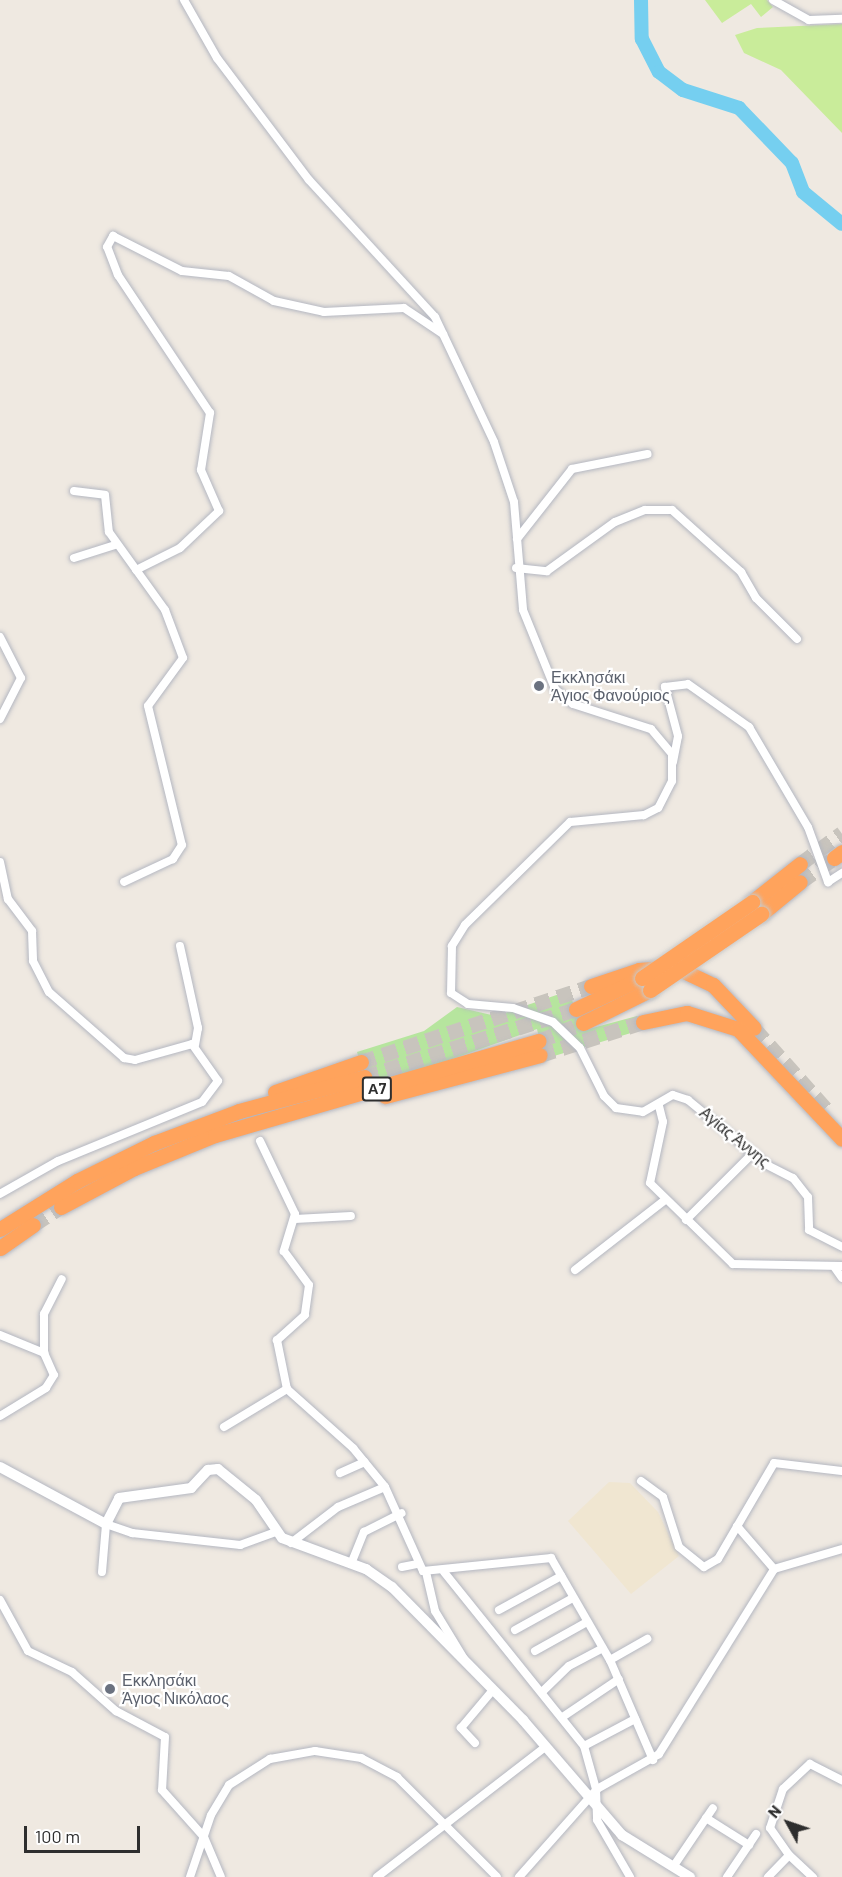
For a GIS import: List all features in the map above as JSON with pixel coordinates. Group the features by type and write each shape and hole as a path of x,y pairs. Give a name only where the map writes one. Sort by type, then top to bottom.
{"highway":[{"path":"756,908 800,864"},
{"path":"580,1016 646,984 756,908 800,882"},
{"path":"591,986 639,970 675,967 713,985 754,1028"},
{"path":"643,1023 687,1012 738,1029 842,1139"},
{"path":"61,1207 134,1168 215,1135 438,1084 539,1048"},
{"name":"Α7","path":"0,1229 77,1181 181,1132 362,1070"},
{"path":"827,1110 842,1129"},
{"path":"0,1248 33,1225"}],"street":[{"path":"184,0 217,58 309,180 422,297 443,334 494,442 514,502 517,539 516,568 533,644 558,693 573,704 651,729 669,748 673,762"},
{"path":"773,0 808,20 842,19"},
{"path":"136,570 180,549 219,511 201,470 210,413 118,275 107,247 113,236 182,271 228,276 274,301 324,312 404,308 443,334"},
{"path":"517,539 572,469 648,454"},
{"path":"74,490 105,495 106,519 115,545 165,610 183,658 148,706 183,836 173,859 124,882"},
{"path":"516,568 547,571 615,522 655,508 672,510 741,572 756,598 797,639"},
{"path":"74,558 115,545"},
{"path":"0,637 21,678 0,719"},
{"path":"673,762 678,736 665,687 688,684 749,726 808,827 828,882 842,873"},
{"name":"Αγίας Άννης","path":"673,762 670,789 658,808 640,815 570,822 465,925 452,946 448,986 455,997 553,1022 580,1048 598,1085 610,1103 624,1111 659,1106 673,1095 686,1100 753,1153 805,1190 811,1232 842,1247"},
{"path":"0,862 8,899 32,931 38,976 79,1020 130,1060 195,1045"},
{"path":"0,1194 48,1166 208,1099 218,1077 195,1045 197,1016 180,946"},
{"path":"659,1106 663,1122 649,1182 686,1220 739,1268 838,1267 842,1278"},
{"path":"260,1141 295,1219 283,1244 310,1292 305,1316 277,1340 287,1389 365,1462 385,1487 402,1513 418,1564 426,1572 435,1611 466,1662"},
{"path":"686,1220 753,1153"},
{"path":"575,1270 665,1200"},
{"path":"295,1219 351,1216"},
{"path":"0,1416 51,1384 53,1369 44,1353 44,1314 62,1279"},
{"path":"0,1335 44,1353"},
{"path":"224,1427 287,1389"},
{"path":"340,1473 365,1462"},
{"path":"640,1481 664,1499 678,1544 699,1565 716,1562 774,1463 842,1471"},
{"path":"0,1467 106,1524 132,1533 240,1545 276,1532"},
{"path":"102,1572 106,1524 119,1498 196,1486 214,1468 248,1491 276,1532 291,1543 351,1564 392,1587 545,1747 626,1839 690,1877"},
{"path":"291,1543 338,1507 385,1487"},
{"path":"351,1564 364,1532 402,1513"},
{"path":"737,1526 774,1569"},
{"path":"597,1789 653,1760 774,1569 842,1549"},
{"path":"426,1572 444,1572 543,1556 561,1576 610,1660 653,1760"},
{"path":"402,1567 418,1564"},
{"path":"444,1572 564,1716 584,1746 597,1789 592,1801 519,1877"},
{"path":"499,1610 561,1576"},
{"path":"515,1630 573,1598"},
{"path":"0,1600 28,1651 72,1672 116,1711 165,1737 162,1790 204,1837 221,1877"},
{"path":"535,1651 587,1622"},
{"path":"610,1660 647,1639"},
{"path":"543,1691 570,1666 603,1648"},
{"path":"564,1716 619,1678"},
{"path":"475,1743 461,1728 492,1691"},
{"path":"584,1746 635,1719"},
{"path":"377,1877 545,1747"},
{"path":"190,1877 220,1798 237,1778 270,1759 307,1752 349,1755 377,1765 446,1823 497,1877"},
{"path":"813,1877 789,1855 770,1828 783,1789 810,1764 842,1780"},
{"path":"592,1801 602,1833 630,1877"},
{"path":"673,1867 713,1808"},
{"path":"706,1818 749,1845"},
{"path":"727,1877 756,1834"},
{"path":"768,1877 789,1855"}],"shaded area":[{"path":"609,1482 630,1483 658,1512 679,1556 631,1594 568,1521"}],"green space":[{"path":"705,0 767,0 773,7 761,17 751,4 722,23"},
{"path":"842,24 842,133 781,70 744,53 735,35 757,28"},
{"path":"568,991 585,1030 637,1016 641,1030 544,1059 537,1029 55,1200 130,1160 211,1127 366,1082 357,1052 424,1031 457,1007 496,1016"}],"waterway":[{"path":"641,0 642,39 659,72 683,90 739,108 792,163 803,192 842,224"}],"tunnel":[{"path":"800,864 842,833"},
{"path":"800,882 834,858"},
{"path":"361,1062 591,986"},
{"path":"364,1077 576,1009"},
{"path":"540,1055 643,1022"},
{"path":"539,1041 583,1023"},
{"path":"754,1028 827,1110"},
{"path":"33,1225 61,1207"}],"place":[{"name":"Εκκλησάκι Άγιος Φανούριος","path":"539,686"},
{"name":"Εκκλησάκι Άγιος Νικόλαος","path":"110,1689"}]}
